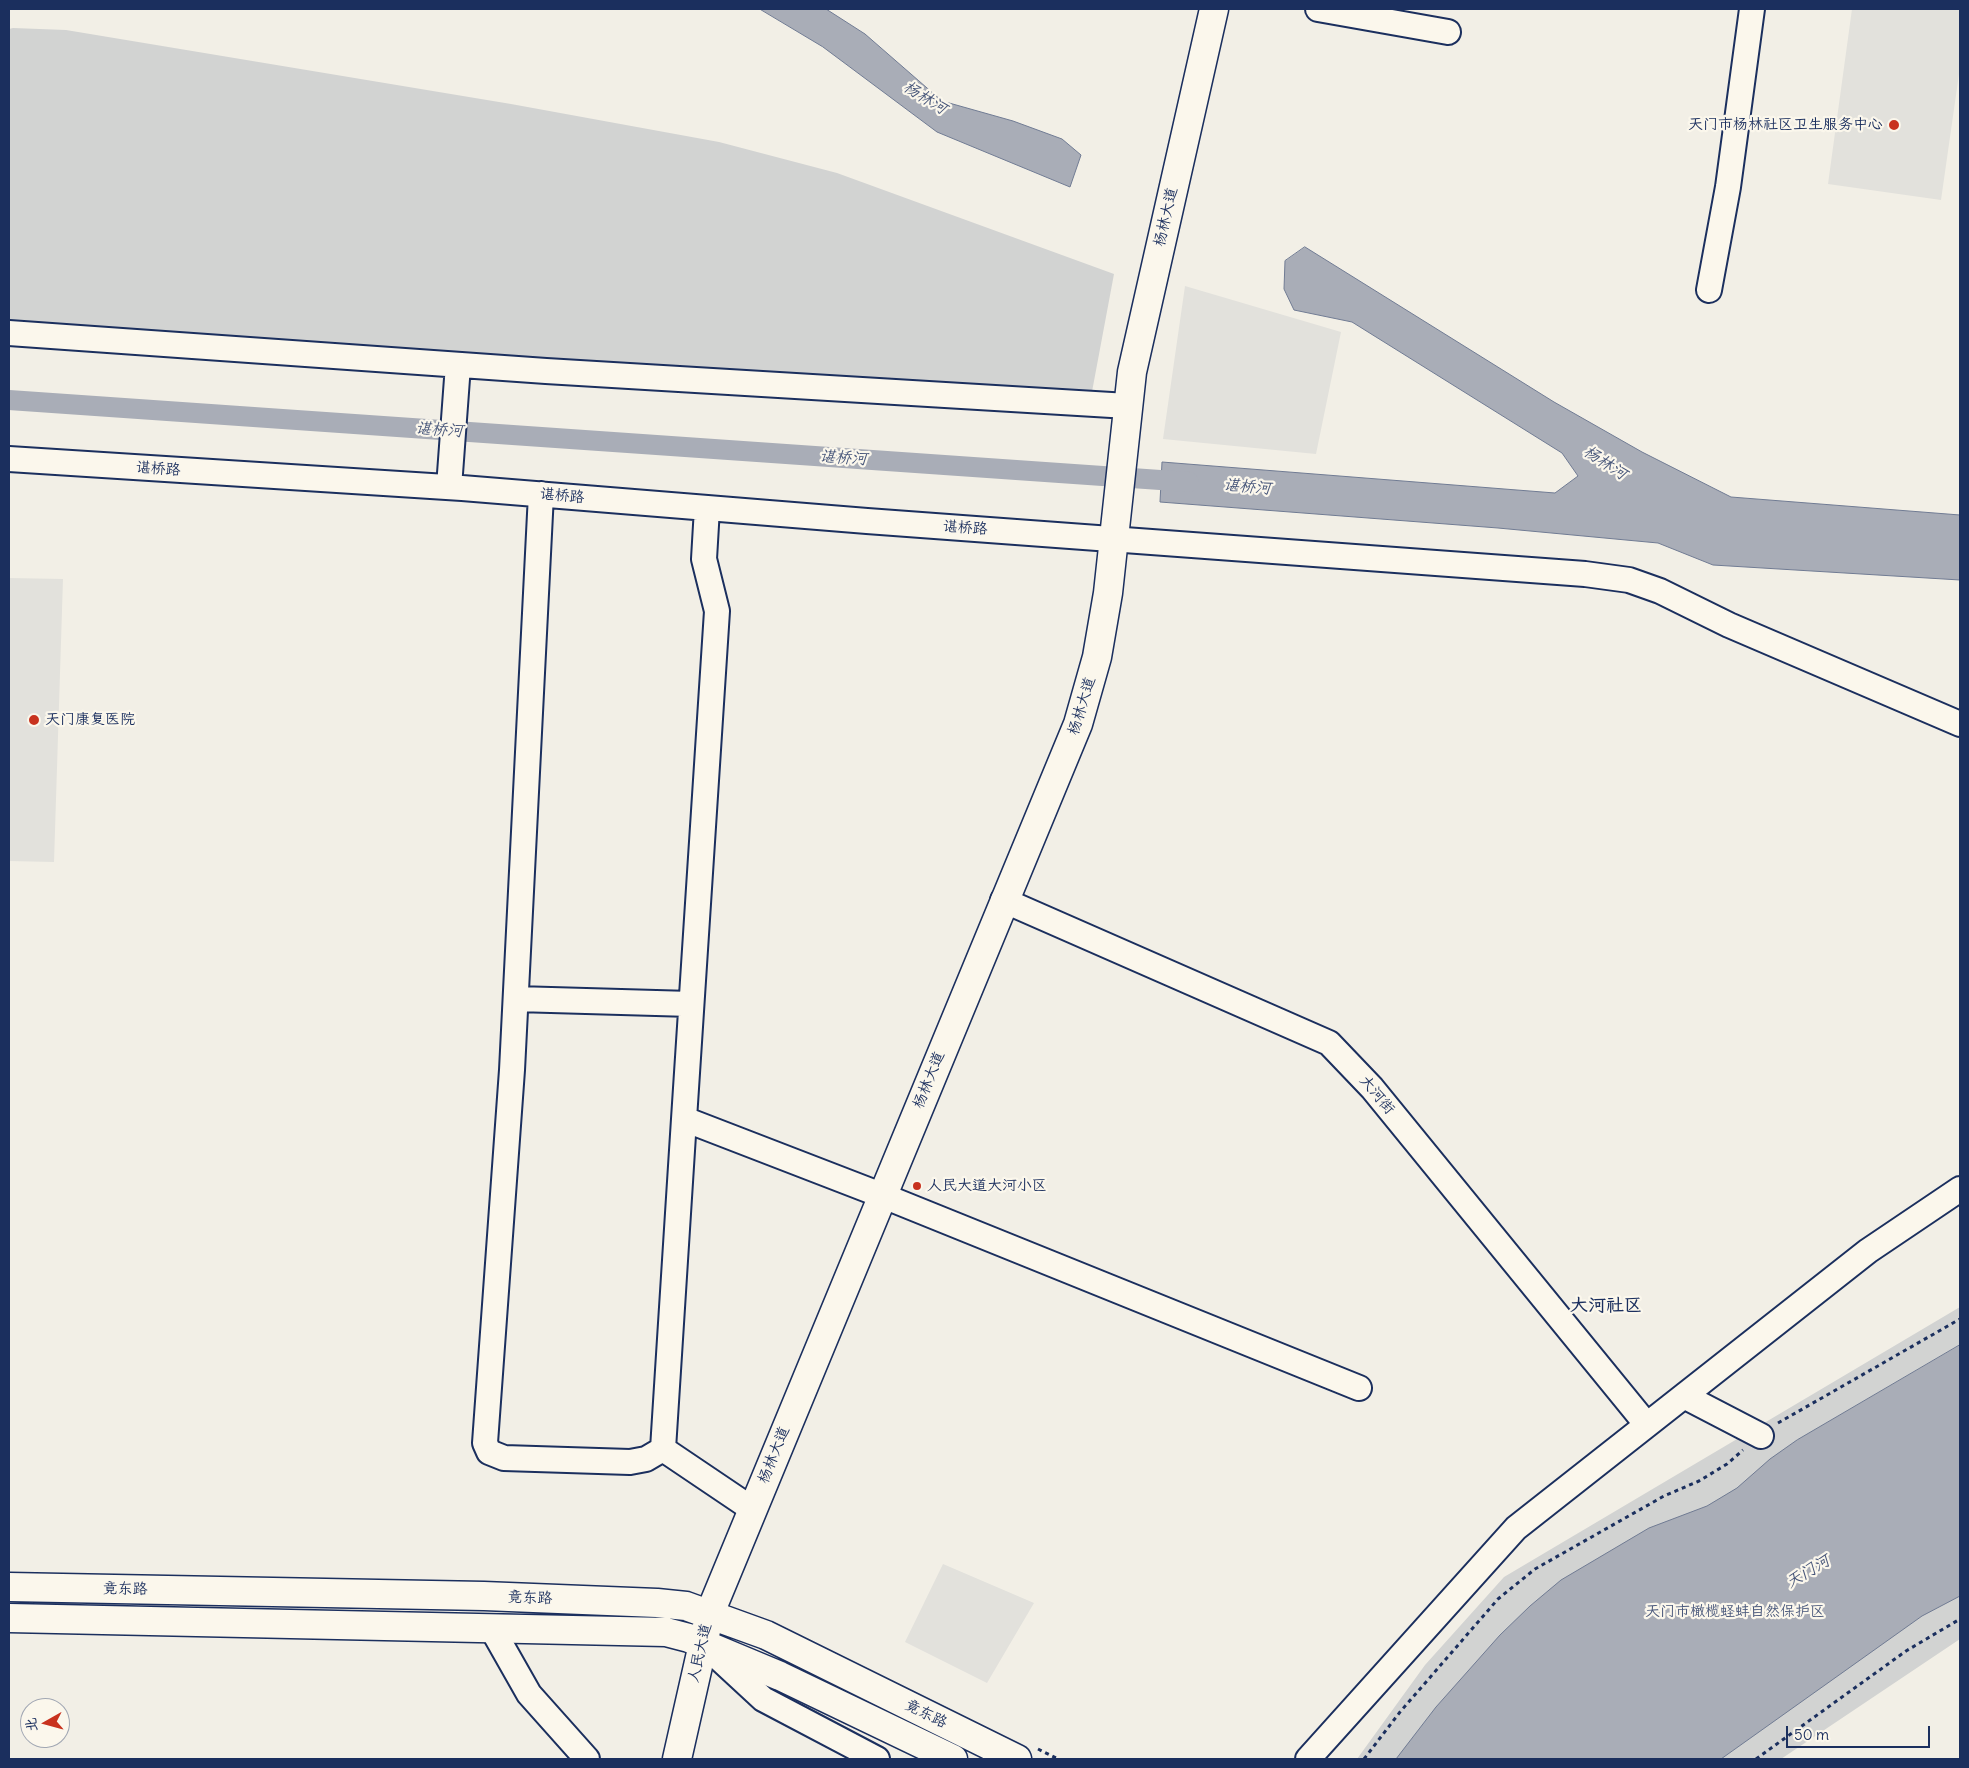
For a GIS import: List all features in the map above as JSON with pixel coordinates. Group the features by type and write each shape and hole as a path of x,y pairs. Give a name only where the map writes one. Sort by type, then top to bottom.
{"main road":[{"name":"杨林大道","path":"710,1613 881,1195 1004,900 1051,793 1078,724 1097,657 1108,593 1126,416 1141,327 1214,9"},
{"name":"竟东路","path":"9,1587 464,1596 657,1602 686,1606 710,1613 775,1640 1017,1759"},
{"name":"人民大道","path":"661,1759 672,1704 696,1641 710,1613"},
{"name":"竟东路","path":"9,1618 645,1630 666,1632 696,1641 780,1676 953,1759"},
{"name":"人民大道","path":"677,1759 696,1641"}],"street":[{"path":"1318,9 1448,32"},
{"path":"1708,290 1726,196 1752,9"},
{"path":"9,333 1126,416"},
{"path":"449,487 458,365"},
{"name":"谌桥路","path":"9,459 449,487 1584,574 1629,580 1660,591 1729,625 1960,724"},
{"path":"541,494 516,1000 485,1443 489,1452 497,1458 630,1462 646,1459 662,1450"},
{"path":"662,1450 717,611 704,560 707,508"},
{"name":"大河街","path":"1004,900 1329,1043 1372,1088 1647,1425"},
{"path":"516,1000 691,1004"},
{"path":"684,1119 881,1195 1359,1388"},
{"path":"1308,1759 1516,1528 1868,1251 1960,1189"},
{"path":"1684,1396 1761,1436"},
{"path":"662,1450 752,1510"},
{"path":"491,1627 529,1694 587,1759"},
{"path":"696,1641 763,1699 877,1759"}],"path":[{"path":"1364,1759 1400,1712 1498,1599 1535,1569 1576,1544 1664,1496 1699,1482 1728,1464 1761,1436 1813,1402 1960,1318"},
{"path":"1756,1759 1906,1651 1960,1619"}],"shaded area":[{"name":"天门市杨林社区卫生服务中心","path":"1852,9 1960,9 1960,67 1941,200 1828,184"},
{"path":"1185,286 1341,332 1316,454 1163,439"},
{"name":"天门康复医院","path":"9,578 63,579 54,862 9,861"},
{"path":"943,1564 1034,1603 987,1683 905,1642"}],"green space":[{"path":"9,29 66,30 511,104 719,142 837,173 1114,274 1091,397 9,325"},
{"name":"天门市橄榄蛏蚌自然保护区","path":"1960,1307 1960,1639 1781,1759 1357,1759 1425,1665 1504,1577"}],"water":[{"name":"杨林河","path":"760,9 826,9 865,34 942,101 1013,121 1062,139 1081,155 1070,187 937,132 823,47"},
{"name":"杨林河","path":"1305,247 1554,402 1642,452 1731,497 1960,515 1960,580 1713,565 1658,543 1498,528 1160,502 1162,462 1555,493 1578,476 1562,453 1352,322 1294,310 1284,289 1285,261"},
{"name":"天门市橄榄蛏蚌自然保护区","path":"1960,1345 1960,1596 1922,1616 1721,1759 1396,1759 1436,1707 1500,1635 1561,1580 1649,1528 1707,1506 1737,1488 1770,1459 1797,1440"}],"waterway":[{"name":"谌桥河","path":"9,400 1189,482"}],"place":[{"name":"天门市杨林社区卫生服务中心","path":"1894,125"},
{"name":"天门康复医院","path":"34,720"},
{"name":"人民大道大河小区","path":"917,1186"}],"district":[{"name":"大河社区","path":"1606,1306"}],"water label":[{"name":"天门河","path":"1808,1572"}]}
